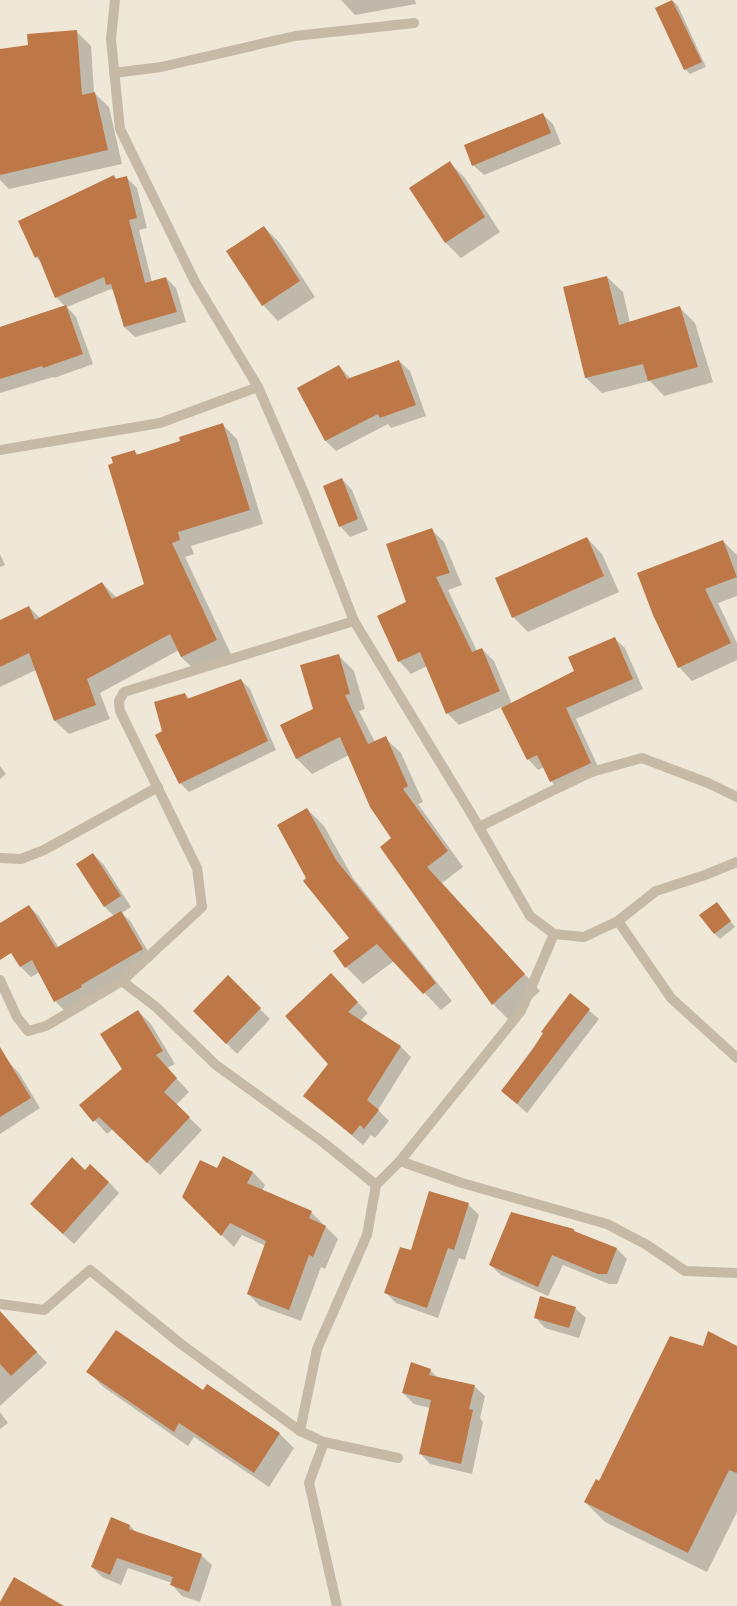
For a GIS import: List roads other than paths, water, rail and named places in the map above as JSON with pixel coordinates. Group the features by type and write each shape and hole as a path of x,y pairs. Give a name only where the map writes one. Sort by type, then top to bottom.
{"street":[{"path":"115,0 111,39 120,129 195,282 258,387 305,495 354,621 479,827 530,916 554,934 584,937 618,921 656,891 705,875 737,862"},
{"path":"114,73 161,67 294,36 414,23"},
{"path":"0,450 160,423 258,387"},
{"path":"0,980 18,1018 28,1031 46,1026 122,981 202,907 197,868 120,711 119,701 124,692 354,621"},
{"path":"479,827 588,773 642,758 708,782 737,797"},
{"path":"0,858 21,860 44,850 158,787"},
{"path":"618,921 671,998 737,1058"},
{"path":"300,1431 317,1349 367,1235 376,1185 400,1161 521,1011 554,934"},
{"path":"122,981 156,1008 216,1065 324,1143 376,1185"},
{"path":"400,1161 462,1183 607,1224 647,1245 685,1271 737,1273"},
{"path":"0,1304 44,1310 90,1270 181,1344 300,1431 324,1442 398,1458"},
{"path":"324,1442 308,1483 337,1606"}]}
